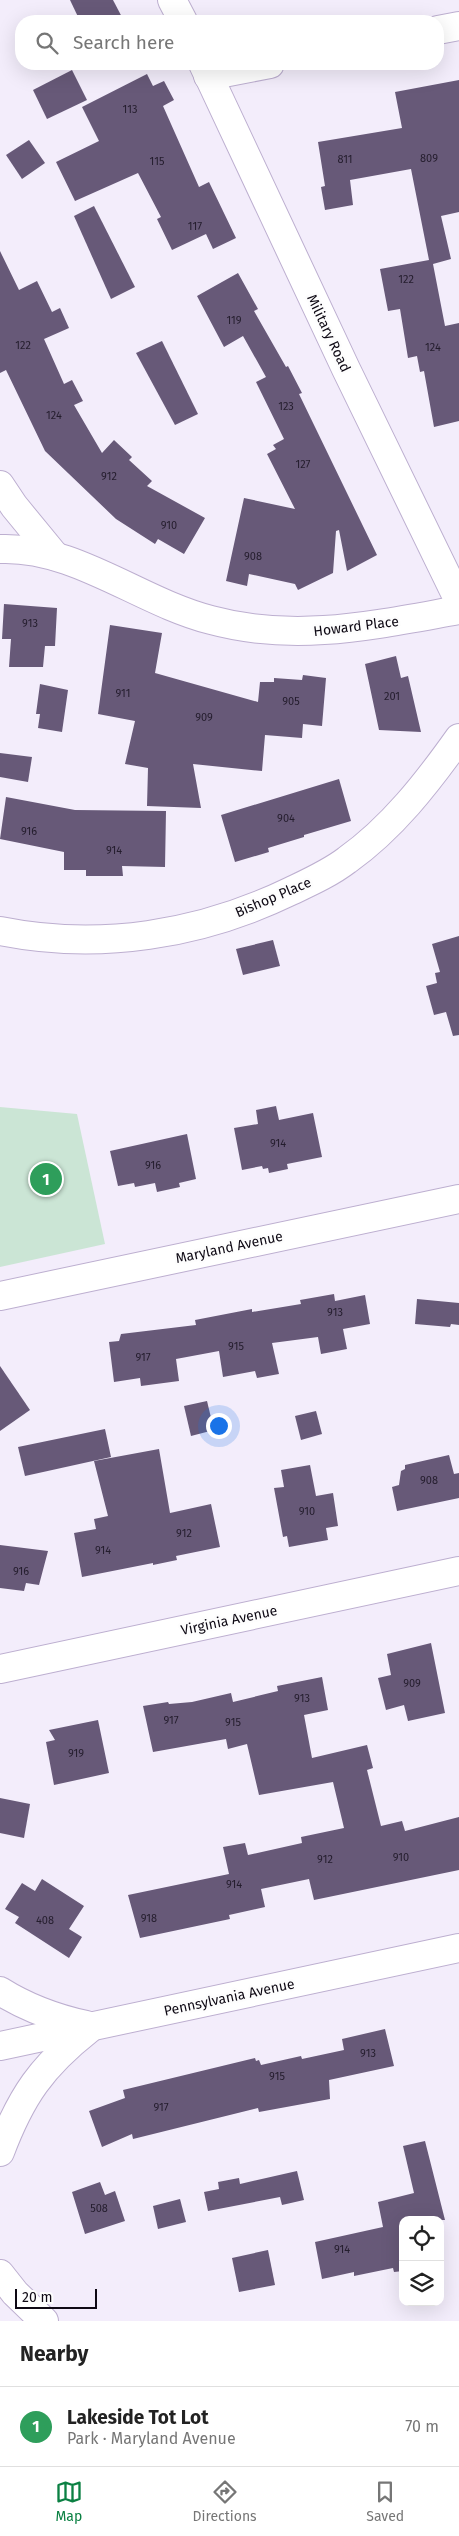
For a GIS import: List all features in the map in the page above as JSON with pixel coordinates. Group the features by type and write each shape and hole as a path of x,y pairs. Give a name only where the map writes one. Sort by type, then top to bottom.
{"street":[{"path":"172,0 179,15"},
{"path":"444,29 459,26"},
{"name":"Military Road","path":"206,70 346,369 459,601"},
{"name":"Howard Place","path":"0,486 55,556"},
{"name":"Howard Place","path":"0,549 15,548 55,556 98,573 162,604 210,620 261,630 302,632 344,630 459,610"},
{"name":"Bishop Place","path":"0,931 28,937 84,940 151,936 205,924 258,907 318,878 347,860 390,823 428,782 459,738"},
{"name":"Maryland Avenue","path":"0,1296 459,1198"},
{"name":"Virginia Avenue","path":"3,1669 459,1572"},
{"name":"Pennsylvania Avenue","path":"0,2046 459,1948"},
{"path":"0,1990 20,2003 55,2018 92,2026"},
{"path":"0,2152 12,2121 34,2081 64,2048 92,2026"},
{"path":"0,2274 15,2293 44,2321"}],"green space":[{"path":"0,1107 77,1114 105,1244 0,1267"}],"building":[{"path":"70,0 113,0 121,15 77,15"},
{"path":"72,70 87,100 47,119 33,90"},
{"path":"147,74 153,86 164,81 174,100 163,106 199,187 209,182 236,238 213,249 206,234 172,250 157,219 161,217 138,173 75,201 56,162 99,141 82,107"},
{"path":"459,80 459,212 441,216 451,259 433,264 445,326 459,323 459,421 434,427 424,371 420,372 417,356 408,358 400,309 388,311 380,269 429,260 411,169 350,180 353,205 325,210 321,187 325,186 318,142 402,128 395,92"},
{"path":"29,140 45,163 22,179 6,155"},
{"path":"94,206 135,287 111,299 74,216"},
{"path":"0,251 19,290 37,281 52,312 60,308 69,328 44,339 64,384 72,380 83,401 74,405 102,453 114,440 132,457 129,460 152,481 147,486 205,518 184,554 158,539 155,544 116,519 45,451 6,370 0,373"},
{"path":"238,273 258,309 254,311 286,367 288,366 302,393 299,394 377,555 347,571 339,530 336,531 333,573 298,590 295,584 249,574 247,586 226,581 244,498 295,509 267,454 276,449 273,445 284,439 256,382 266,377 243,336 224,347 197,296"},
{"path":"162,341 198,414 175,425 136,353"},
{"path":"4,604 57,608 55,646 45,646 43,667 9,667 11,639 2,639"},
{"path":"110,625 162,633 155,673 258,702 260,682 274,682 274,678 302,680 303,675 326,678 322,726 303,724 302,738 265,735 262,771 193,764 201,808 147,806 148,768 125,764 135,721 98,714"},
{"path":"396,656 401,678 408,676 421,732 379,730 365,664"},
{"path":"40,684 68,690 62,732 38,728 40,714 36,714"},
{"path":"0,753 32,757 28,782 0,777"},
{"path":"339,779 351,821 304,835 304,837 268,848 269,852 235,862 221,815"},
{"path":"6,797 75,810 166,811 165,867 122,866 123,876 86,876 86,870 64,870 64,852 0,839"},
{"path":"459,936 459,1035 453,1036 446,1012 434,1015 426,986 437,983 435,973 440,972 432,944"},
{"path":"273,940 280,966 243,975 236,949"},
{"path":"276,1106 279,1120 313,1113 322,1157 287,1164 288,1169 269,1173 268,1168 263,1169 262,1166 242,1170 234,1128 258,1124 256,1110"},
{"path":"187,1134 196,1179 179,1183 180,1187 157,1192 155,1183 135,1187 134,1183 118,1186 110,1151"},
{"path":"334,1294 335,1301 365,1295 370,1324 343,1329 347,1349 321,1354 318,1337 272,1343 279,1374 257,1378 255,1371 223,1377 219,1351 176,1359 179,1381 141,1386 140,1378 114,1382 109,1342 119,1341 121,1334 196,1325 195,1320 252,1309 252,1312 301,1304 300,1300"},
{"path":"417,1299 459,1303 459,1325 451,1324 450,1327 415,1324"},
{"path":"0,1366 30,1410 0,1431"},
{"path":"207,1401 214,1430 191,1436 184,1406"},
{"path":"316,1411 322,1434 301,1440 295,1416"},
{"path":"105,1429 111,1457 25,1476 18,1447"},
{"path":"159,1449 170,1513 211,1504 220,1547 176,1556 177,1560 82,1577 74,1533 96,1529 94,1519 108,1516 94,1461"},
{"path":"449,1455 454,1474 459,1473 459,1498 397,1511 392,1487 399,1485 401,1471 405,1469 405,1465"},
{"path":"310,1465 316,1496 333,1493 338,1526 326,1528 328,1540 289,1547 287,1536 283,1537 274,1488 284,1487 281,1470"},
{"path":"0,1545 48,1551 39,1585 26,1583 24,1591 0,1588"},
{"path":"431,1643 445,1713 408,1721 404,1705 386,1710 378,1678 391,1675 387,1654"},
{"path":"322,1677 328,1710 304,1715 312,1758 367,1745 373,1768 367,1770 381,1826 402,1821 405,1831 459,1817 459,1870 314,1900 309,1879 261,1889 265,1907 229,1915 230,1919 140,1938 128,1895 229,1874 223,1847 245,1843 248,1855 302,1843 301,1837 344,1828 333,1782 259,1795 247,1744 228,1749 226,1739 153,1752 143,1706 168,1702 169,1704 192,1702 231,1693 233,1702 278,1691 277,1686"},
{"path":"98,1720 109,1773 54,1785 46,1742 55,1740 49,1730"},
{"path":"0,1798 30,1804 24,1838 0,1833"},
{"path":"42,1879 84,1906 69,1929 82,1937 69,1958 15,1923 19,1917 5,1909 22,1883 35,1891"},
{"path":"385,2029 394,2066 329,2080 330,2099 259,2112 258,2108 133,2139 132,2134 102,2147 89,2111 125,2098 123,2090 255,2058 256,2061 259,2060 261,2065 301,2056 302,2059 344,2050 342,2039"},
{"path":"425,2141 444,2216 399,2216 399,2271 394,2272 393,2268 354,2276 354,2272 322,2279 315,2242 383,2227 378,2202 414,2193 403,2146"},
{"path":"297,2171 304,2200 282,2205 280,2197 208,2211 204,2192 219,2189 218,2182 239,2178 240,2184"},
{"path":"100,2182 105,2195 115,2191 125,2221 85,2234 72,2192"},
{"path":"180,2199 186,2222 158,2229 153,2206"},
{"path":"268,2250 275,2285 239,2292 232,2258"}],"place":[{"name":"Lakeside Tot Lot","path":"46,1179"}]}
